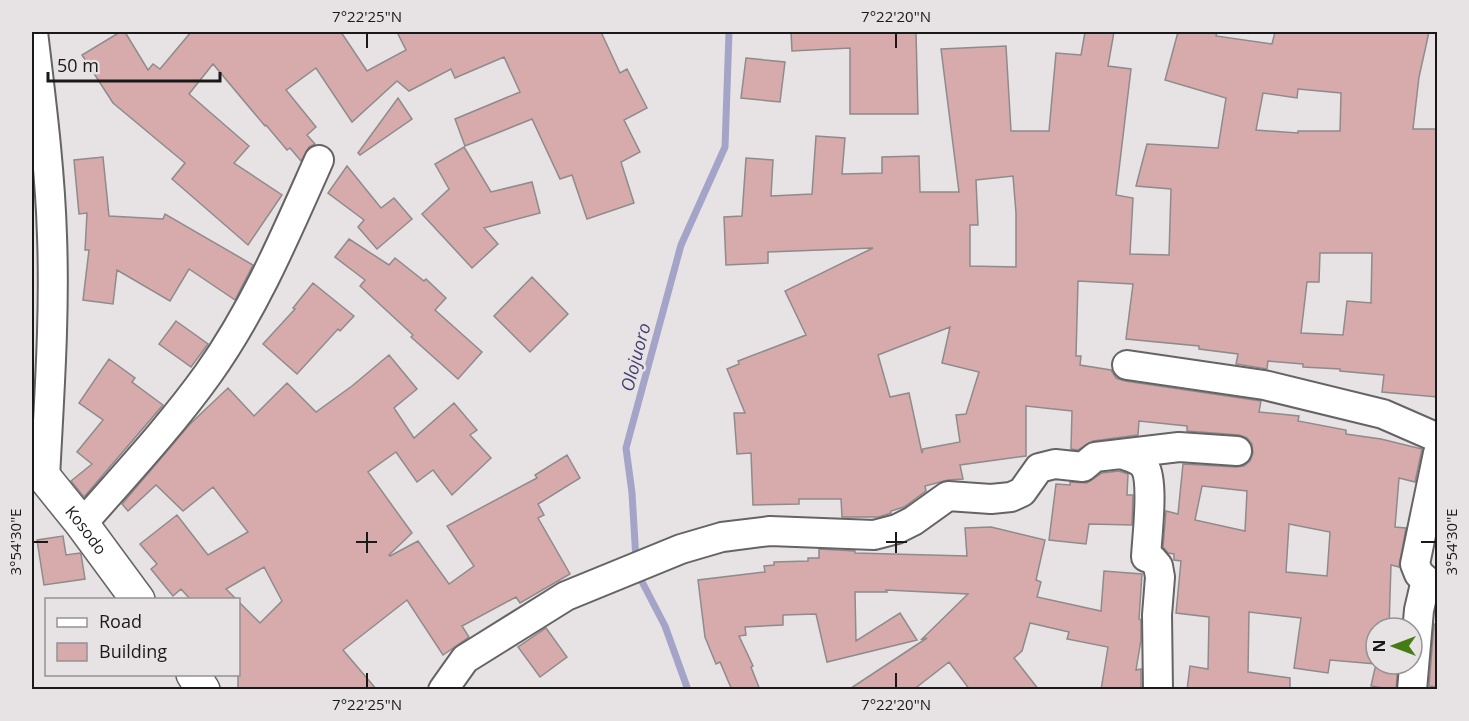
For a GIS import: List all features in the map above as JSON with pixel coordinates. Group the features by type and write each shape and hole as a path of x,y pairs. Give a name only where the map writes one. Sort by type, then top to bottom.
{"main road":[{"name":"Kosodo","path":"38,470 82,524 137,598"},
{"path":"193,676 203,690"}],"street":[{"path":"33,32 48,163 52,237 52,317 38,470"},
{"path":"82,524 208,374 262,286 319,160"},
{"path":"1127,365 1264,385 1383,414 1437,438"},
{"path":"443,690 465,659 566,596 681,549 722,537 770,531 874,535 897,529 913,521 948,496 991,499 1011,497 1022,492 1039,468 1055,464 1083,467 1095,457 1179,447 1237,451"},
{"path":"1412,690 1419,610 1426,580 1419,574 1415,564 1437,453"},
{"path":"1121,454 1136,459 1145,467 1149,486 1146,557 1152,559 1158,566 1160,577 1157,615 1158,690"}],"building":[{"path":"120,32 125,32 148,70 153,64 160,69 191,32 341,32 367,71 406,50 397,32 601,32 620,73 627,69 647,108 624,120 640,152 621,162 634,203 587,219 572,175 560,179 532,119 465,146 455,119 520,92 504,57 455,78 451,69 409,91 397,81 352,122 316,68 286,90 316,127 307,135 315,144 309,147 301,161 290,148 287,150 265,126 213,64 189,94 249,146 234,163 282,195 248,245 172,179 185,163 113,103 82,55"},
{"path":"791,32 916,32 918,114 850,114 850,48 792,51"},
{"path":"1085,32 1114,32 1108,66 1131,69 1116,195 1133,198 1130,254 1169,255 1171,189 1136,186 1147,144 1218,148 1226,98 1165,80 1178,32 1217,32 1216,36 1272,44 1275,32 1429,32 1419,77 1413,129 1437,129 1437,397 1382,392 1384,375 1268,361 1267,369 1236,364 1238,354 1199,349 1199,346 1126,339 1133,284 1078,281 1076,356 1081,356 1080,365 1111,370 1116,378 1125,381 1261,401 1259,412 1299,416 1298,421 1346,430 1346,434 1381,439 1422,449 1415,482 1399,478 1395,527 1406,528 1399,567 1391,565 1389,616 1364,616 1364,663 1330,660 1328,673 1294,668 1301,618 1249,612 1248,672 1290,678 1290,690 1187,690 1190,666 1208,669 1209,617 1176,613 1181,561 1174,560 1174,554 1168,553 1163,547 1166,511 1178,514 1183,464 1236,467 1244,466 1250,461 1253,453 1252,444 1247,438 1239,435 1187,431 1187,426 1139,421 1138,435 1093,441 1078,450 1071,449 1072,411 1026,406 1026,456 960,465 963,479 925,486 926,491 904,507 891,511 891,513 879,517 842,517 841,499 799,499 799,504 753,505 751,453 737,454 734,413 745,413 727,369 739,364 738,361 806,335 785,291 873,248 768,252 768,263 726,265 724,217 742,216 746,158 773,160 771,196 812,194 816,136 845,138 842,174 882,173 882,157 919,156 920,192 959,192 941,49 1006,46 1011,131 1049,131 1056,53 1081,55","holes":["1298,89 1341,93 1340,131 1298,131 1298,133 1256,130 1263,93 1297,98","1013,176 1016,267 970,266 970,225 978,225 976,180","1320,253 1372,253 1371,303 1347,301 1343,335 1301,333 1307,282 1319,282","950,327 942,363 979,372 966,414 956,415 960,442 923,449 922,453 909,393 890,397 878,355","1202,486 1247,491 1245,531 1195,520","1289,524 1330,532 1327,576 1286,572"]},
{"path":"746,58 785,62 780,102 741,98"},
{"path":"398,98 412,119 360,155 358,153"},
{"path":"464,147 491,192 532,182 540,213 484,228 498,244 472,268 422,214 449,189 435,164"},
{"path":"103,157 109,216 163,219 165,214 253,265 235,300 189,269 170,301 117,270 113,304 83,300 89,250 85,250 87,213 79,214 74,160"},
{"path":"347,166 381,208 394,198 412,219 377,249 358,227 364,220 328,193"},
{"path":"349,239 389,265 395,258 424,281 426,279 446,298 435,310 482,352 458,379 411,337 413,335 360,286 365,280 335,257"},
{"path":"532,277 568,314 530,352 494,316"},
{"path":"313,283 354,316 340,331 338,329 297,374 263,344 295,309 293,308"},
{"path":"176,321 208,344 191,367 159,344"},
{"path":"389,355 417,389 394,408 414,438 454,403 477,430 470,435 491,458 452,495 433,470 417,482 396,452 368,472 412,533 390,556 418,541 449,584 474,566 447,526 537,478 535,475 567,455 580,478 538,504 544,515 538,518 570,574 520,603 516,597 462,626 469,637 443,655 407,600 343,650 377,690 238,690 240,603 260,623 282,601 264,567 226,589 235,598 189,598 181,589 173,596 151,569 157,564 140,544 177,515 208,555 248,532 213,487 183,511 156,485 128,511 122,504 190,424 228,388 254,416 287,383 316,412"},
{"path":"109,359 135,378 132,382 163,405 84,497 71,481 92,464 77,452 103,420 79,403"},
{"path":"1119,471 1128,474 1127,495 1133,495 1132,525 1089,524 1086,544 1049,540 1056,484 1087,483 1102,473"},
{"path":"991,527 1045,540 1036,580 1041,582 1037,597 1101,611 1104,571 1142,574 1139,619 1141,620 1141,640 1136,670 1141,669 1141,690 1101,690 1108,647 1067,639 1069,632 1030,623 1022,651 1014,658 1039,690 970,690 949,662 913,690 848,690 927,638 922,639 968,594 886,590 887,592 855,592 856,641 900,613 917,640 827,662 816,614 783,615 783,625 745,627 746,635 739,636 753,666 751,667 760,690 732,690 720,662 716,664 705,637 698,580 765,572 764,566 774,565 774,562 808,561 808,558 819,558 819,549 855,551 855,553 967,556 965,528"},
{"path":"63,536 66,555 81,554 85,579 44,585 37,540"},
{"path":"1434,624 1437,625 1437,687 1429,686"},
{"path":"546,628 567,657 540,677 518,647"},
{"path":"1373,676 1397,676 1396,690 1371,686"}],"waterway":[{"name":"Olojuoro","path":"636,560 632,493 626,448 681,245 725,147 729,32"},
{"name":"Olojuoro","path":"638,574 665,626 688,690"}]}
